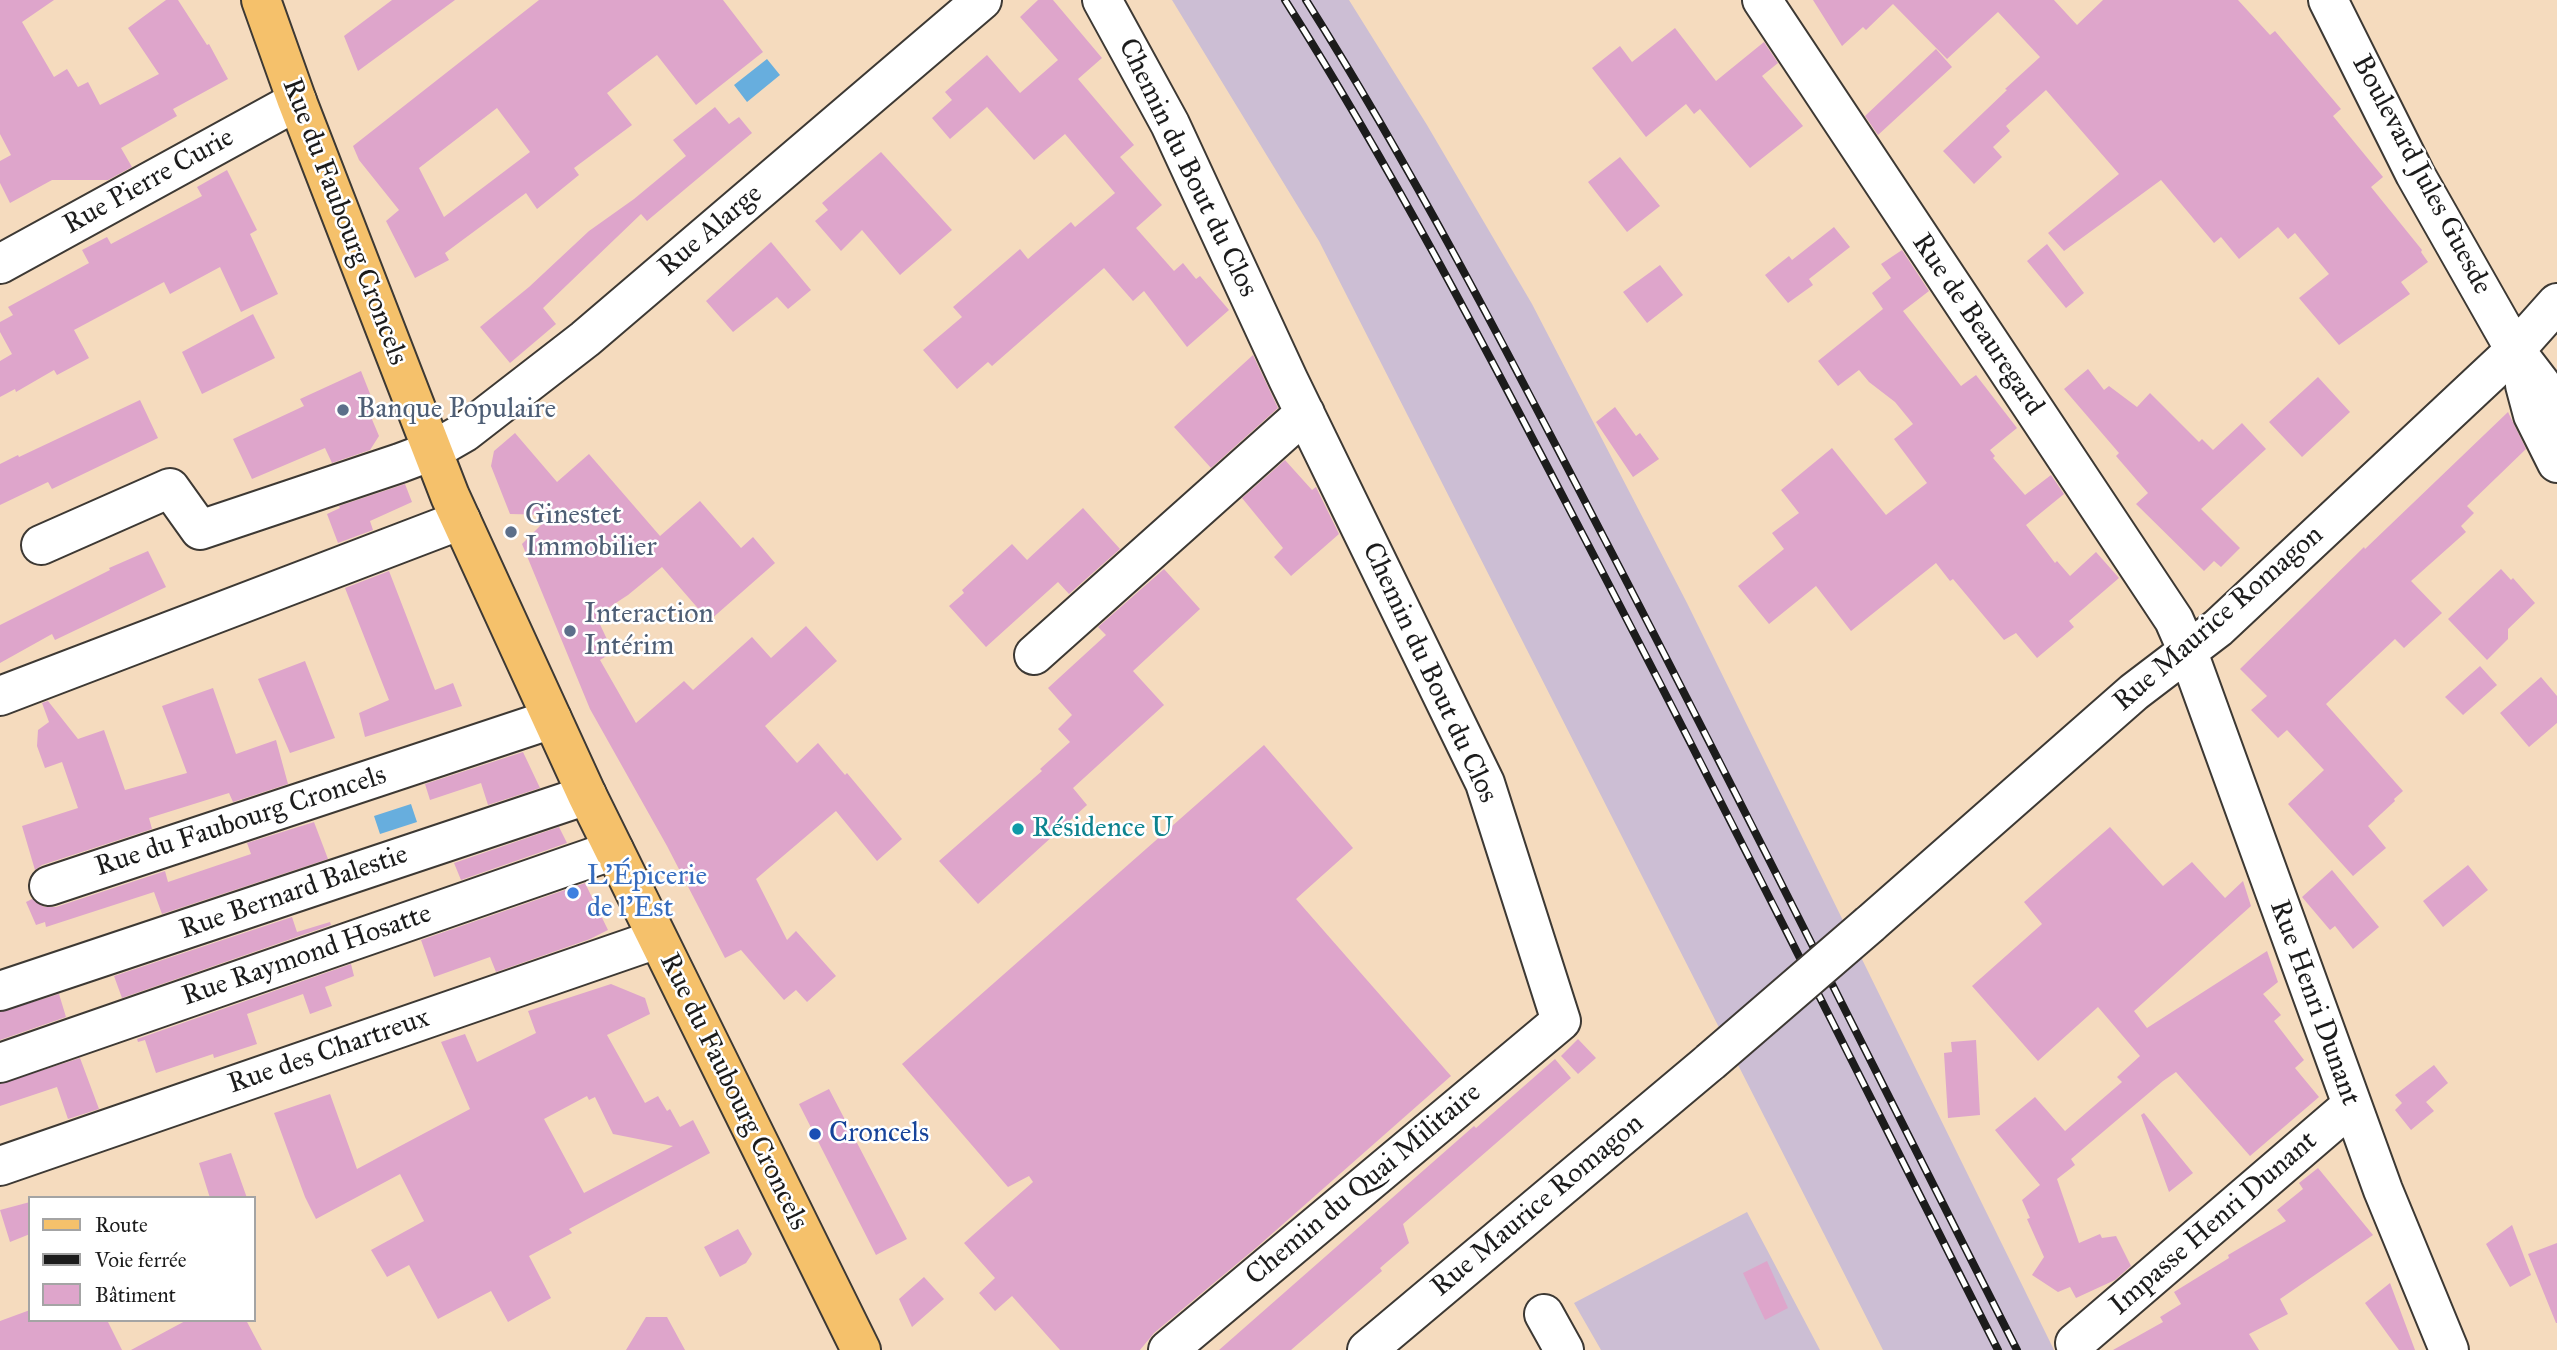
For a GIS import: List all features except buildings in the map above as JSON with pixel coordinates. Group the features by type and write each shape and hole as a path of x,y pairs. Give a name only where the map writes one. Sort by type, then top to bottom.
{"main road":[{"name":"Rue du Faubourg Croncels","path":"261,0 297,101 461,520 587,795 861,1350"}],"street":[{"name":"Rue Alarge","path":"41,545 170,488 200,530 432,451 465,432 585,339 982,0"},
{"name":"Chemin du Bout du Clos","path":"1102,0 1170,124 1305,413 1485,783 1560,1021"},
{"name":"Rue de Beauregard","path":"1762,0 2174,620 2188,652"},
{"name":"Boulevard Jules Guesde","path":"2328,0 2415,174 2515,350"},
{"name":"Rue Pierre Curie","path":"0,264 297,101"},
{"name":"Rue Maurice Romagon","path":"1367,1350 1710,1062 2134,692 2218,628 2515,350 2557,303"},
{"path":"2515,350 2553,403"},
{"path":"2515,350 2533,415 2557,463"},
{"path":"1034,655 1305,413"},
{"path":"0,696 461,520"},
{"name":"Rue Henri Dunant","path":"2188,652 2383,1190 2449,1350"},
{"name":"Rue du Faubourg Croncels","path":"49,886 552,719"},
{"name":"Rue Bernard Balestie","path":"0,991 587,795"},
{"name":"Rue Raymond Hosatte","path":"0,1063 614,850"},
{"name":"Rue des Chartreux","path":"0,1166 657,939"},
{"name":"Chemin du Quai Militaire","path":"1168,1350 1560,1021"},
{"name":"Impasse Henri Dunant","path":"2075,1343 2352,1105"},
{"path":"1545,1314 1564,1350"}],"shaded area":[{"path":"1172,0 1349,0 1427,125 1532,304 1687,603 2054,1350 1883,1350 1319,241"},
{"path":"1747,1212 1820,1350 1601,1350 1574,1303"}],"water":[{"path":"767,59 780,75 747,102 734,85"},
{"path":"411,804 417,822 380,834 374,816"}],"railway":[{"path":"1285,0 1362,126 1505,385 1681,724 1998,1350"},
{"path":"1306,0 1423,198 1532,400 1708,739 2017,1350"}],"place":[{"name":"Banque Populaire","path":"343,410"},
{"name":"Ginestet Immobilier","path":"511,532"},
{"name":"Interaction Intérim","path":"570,631"},
{"name":"Résidence U","path":"1018,829"},
{"name":"L'Épicerie de l'Est","path":"573,893"},
{"name":"Croncels","path":"815,1134"}]}
